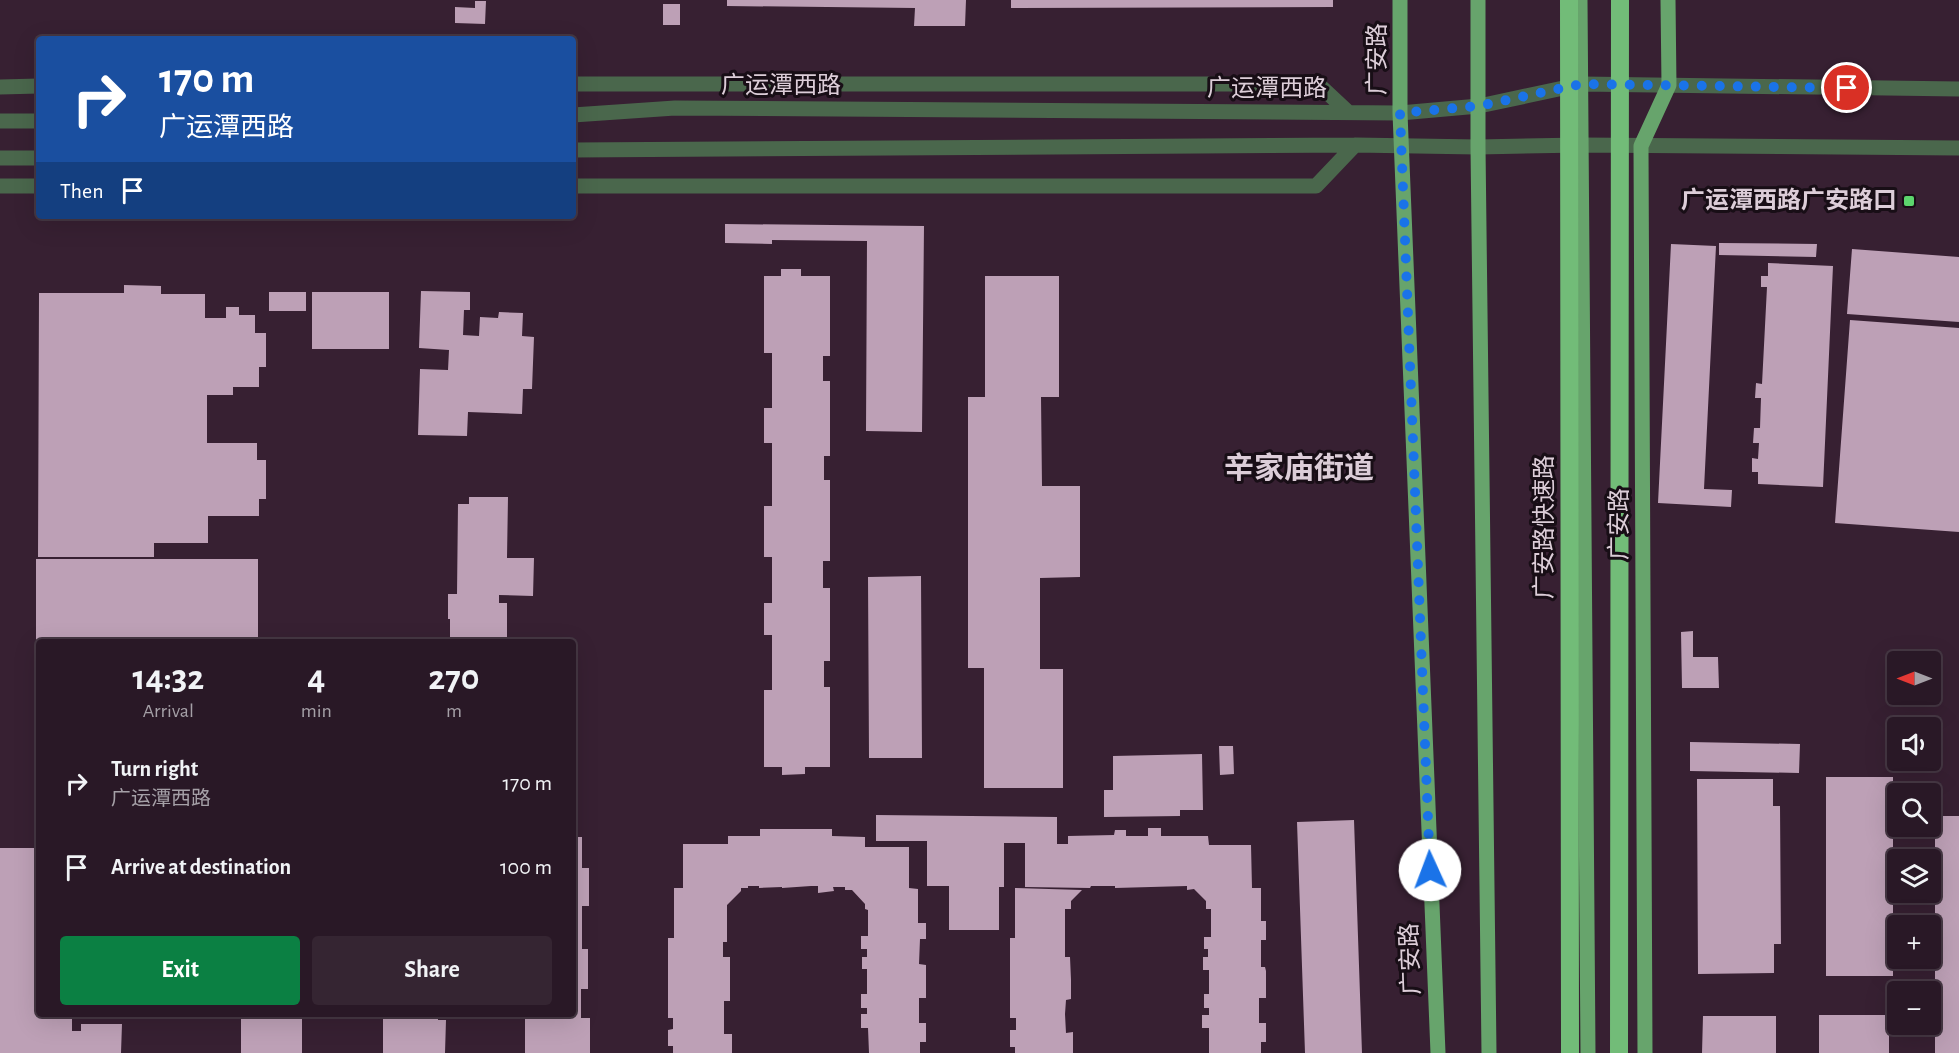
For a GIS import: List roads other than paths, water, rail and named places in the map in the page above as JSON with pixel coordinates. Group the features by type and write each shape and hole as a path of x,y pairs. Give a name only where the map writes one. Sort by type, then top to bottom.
{"highway":[{"name":"广安路快速路","path":"1569,0 1570,1053"},
{"path":"1619,1053 1620,0"}],"main road":[{"name":"广安路","path":"1400,0 1400,113 1438,1053"},
{"path":"1478,0 1489,1053"},
{"path":"1580,0 1588,1053"},
{"name":"广安路","path":"1645,1053 1641,146 1669,85 1668,0"}],"street":[{"path":"576,84 1318,84 1348,112"},
{"name":"广运潭西路","path":"576,115 675,108 1400,113 1479,106 1582,84 1959,89"},
{"path":"0,87 36,86"},
{"path":"0,121 36,121"},
{"path":"576,150 1355,145 1959,148"},
{"path":"576,186 1316,186 1355,145"},
{"path":"0,158 36,158"},
{"path":"0,186 36,186"}],"place":[{"name":"广运潭西路广安路口","path":"1909,201"}],"district":[{"name":"辛家庙街道","path":"1299,469"}]}
